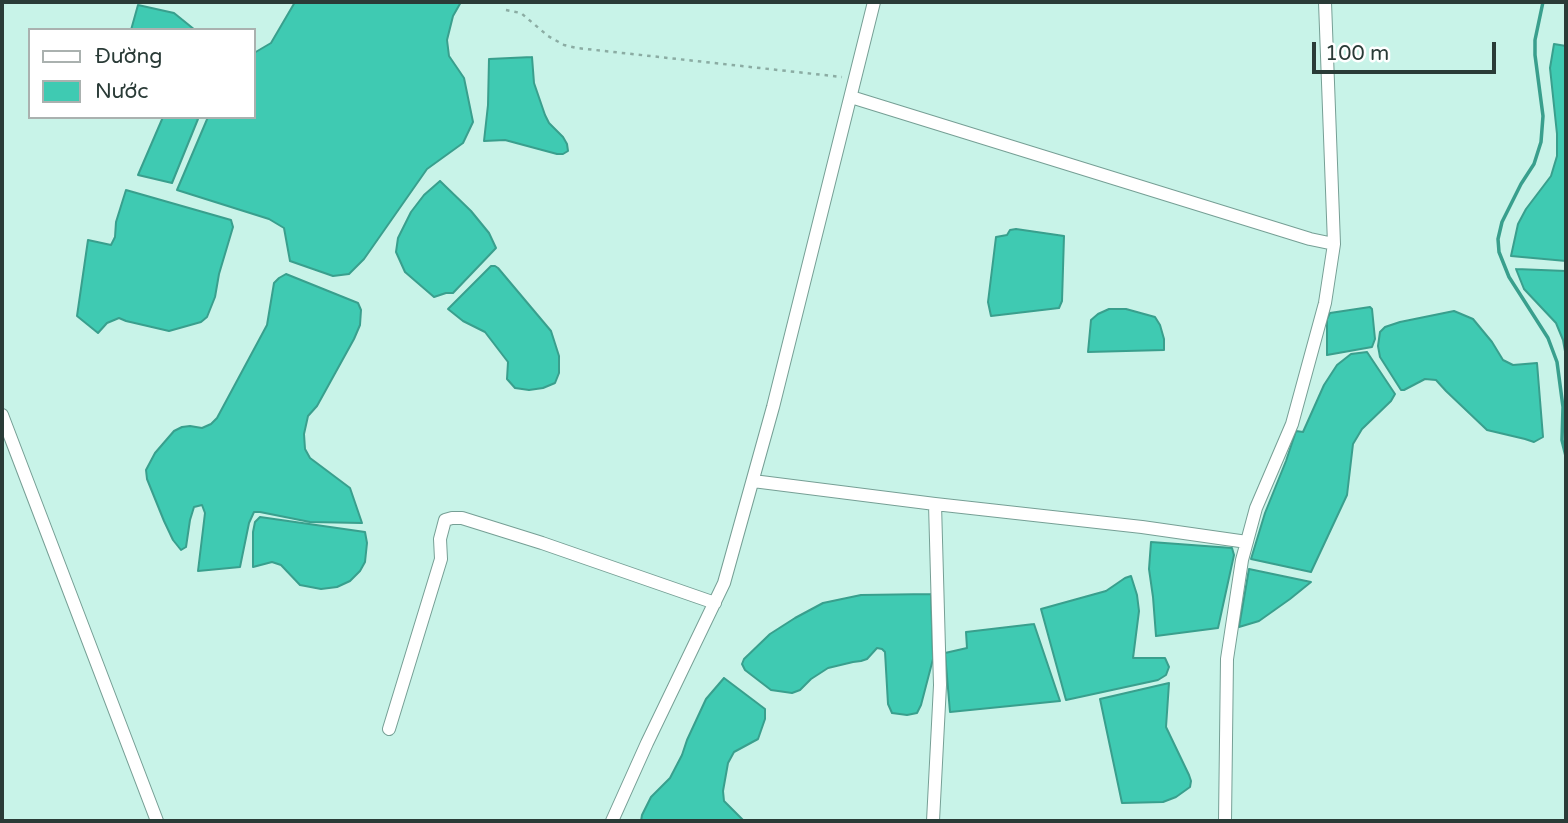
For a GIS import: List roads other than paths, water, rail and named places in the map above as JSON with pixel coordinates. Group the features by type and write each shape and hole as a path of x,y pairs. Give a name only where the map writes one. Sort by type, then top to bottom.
{"street":[{"path":"611,821 724,583 773,407 874,2"},
{"path":"1225,821 1227,659 1242,560 1256,509 1292,424 1325,303 1334,244 1325,2"},
{"path":"850,97 1310,239 1334,244"},
{"path":"2,415 157,821"},
{"path":"753,481 1247,542"},
{"path":"933,821 940,685 935,504"},
{"path":"389,729 442,559 440,538 445,520 461,519 519,536 715,603"}],"water":[{"path":"295,2 461,2 453,16 447,40 449,56 464,78 473,122 463,143 427,169 364,259 349,274 333,276 290,261 284,228 269,219 177,190 207,119 256,119 256,52 271,43"},
{"path":"138,5 174,13 193,28 132,28"},
{"path":"1554,44 1566,46 1566,261 1511,256 1518,224 1551,176 1557,156 1550,68"},
{"path":"532,57 534,83 545,115 567,144 568,151 563,154 505,140 484,141 489,59"},
{"path":"162,119 198,119 172,183 138,175"},
{"path":"440,181 471,211 489,233 496,248 453,293 434,297 405,272 396,252 398,238 411,212 424,195"},
{"path":"126,190 231,220 233,227 215,297 207,317 201,322 169,331 119,318 107,323 98,333 77,316 88,240 111,245"},
{"path":"1010,230 1064,236 1062,301 1059,308 991,316 988,302 996,237 1007,235"},
{"path":"491,266 498,268 551,331 559,356 559,373 555,383 529,390 515,388 507,379 508,362 485,332 463,321 448,309"},
{"path":"1516,269 1566,271 1566,357 1556,323 1524,289"},
{"path":"286,274 358,303 361,310 360,325 354,339 317,406 308,416 304,434 305,449 310,458 350,488 362,523 310,522 254,512 249,523 240,567 198,571 205,513 202,505 194,507 186,547 181,550 164,521 146,470 155,453 174,431 190,426 202,428 217,418 267,325 274,283"},
{"path":"1370,307 1375,339 1372,347 1327,355 1327,319 1330,313"},
{"path":"1109,309 1126,309 1155,317 1164,339 1164,350 1088,352 1091,320"},
{"path":"1454,311 1473,319 1503,360 1513,365 1537,363 1543,437 1534,442 1487,430 1436,380 1425,379 1401,390 1380,357 1380,332 1385,327 1400,322"},
{"path":"1367,352 1395,394 1362,429 1353,444 1347,495 1311,572 1251,559 1296,431 1303,432 1324,385 1337,365 1351,354"},
{"path":"260,517 365,532 365,562 350,581 337,587 321,589 300,585 281,565 272,562 253,567 253,532 255,522"},
{"path":"1151,542 1232,548 1234,555 1218,628 1156,636 1149,569"},
{"path":"1249,569 1311,582 1259,621 1239,627"},
{"path":"1131,576 1139,611 1133,658 1165,658 1169,667 1166,675 1158,680 1066,700 1041,609 1106,591"},
{"path":"931,594 933,659 917,713 892,713 888,704 885,652 882,649 877,648 867,659 828,668 792,693 771,690 745,670 742,664 770,634 823,603 861,595"},
{"path":"1034,624 1060,701 950,712 945,653 967,648 966,632"},
{"path":"724,678 765,709 765,719 758,739 734,752 728,763 724,801 744,821 641,821 651,797 670,778 706,699"},
{"path":"1169,683 1166,727 1189,775 1190,787 1163,802 1122,803 1100,699"}],"waterway":[{"path":"1543,2 1535,40 1543,116 1541,142 1534,164 1502,222 1498,239 1499,252 1509,277 1548,338 1557,362 1563,407 1562,440 1566,456"}]}
